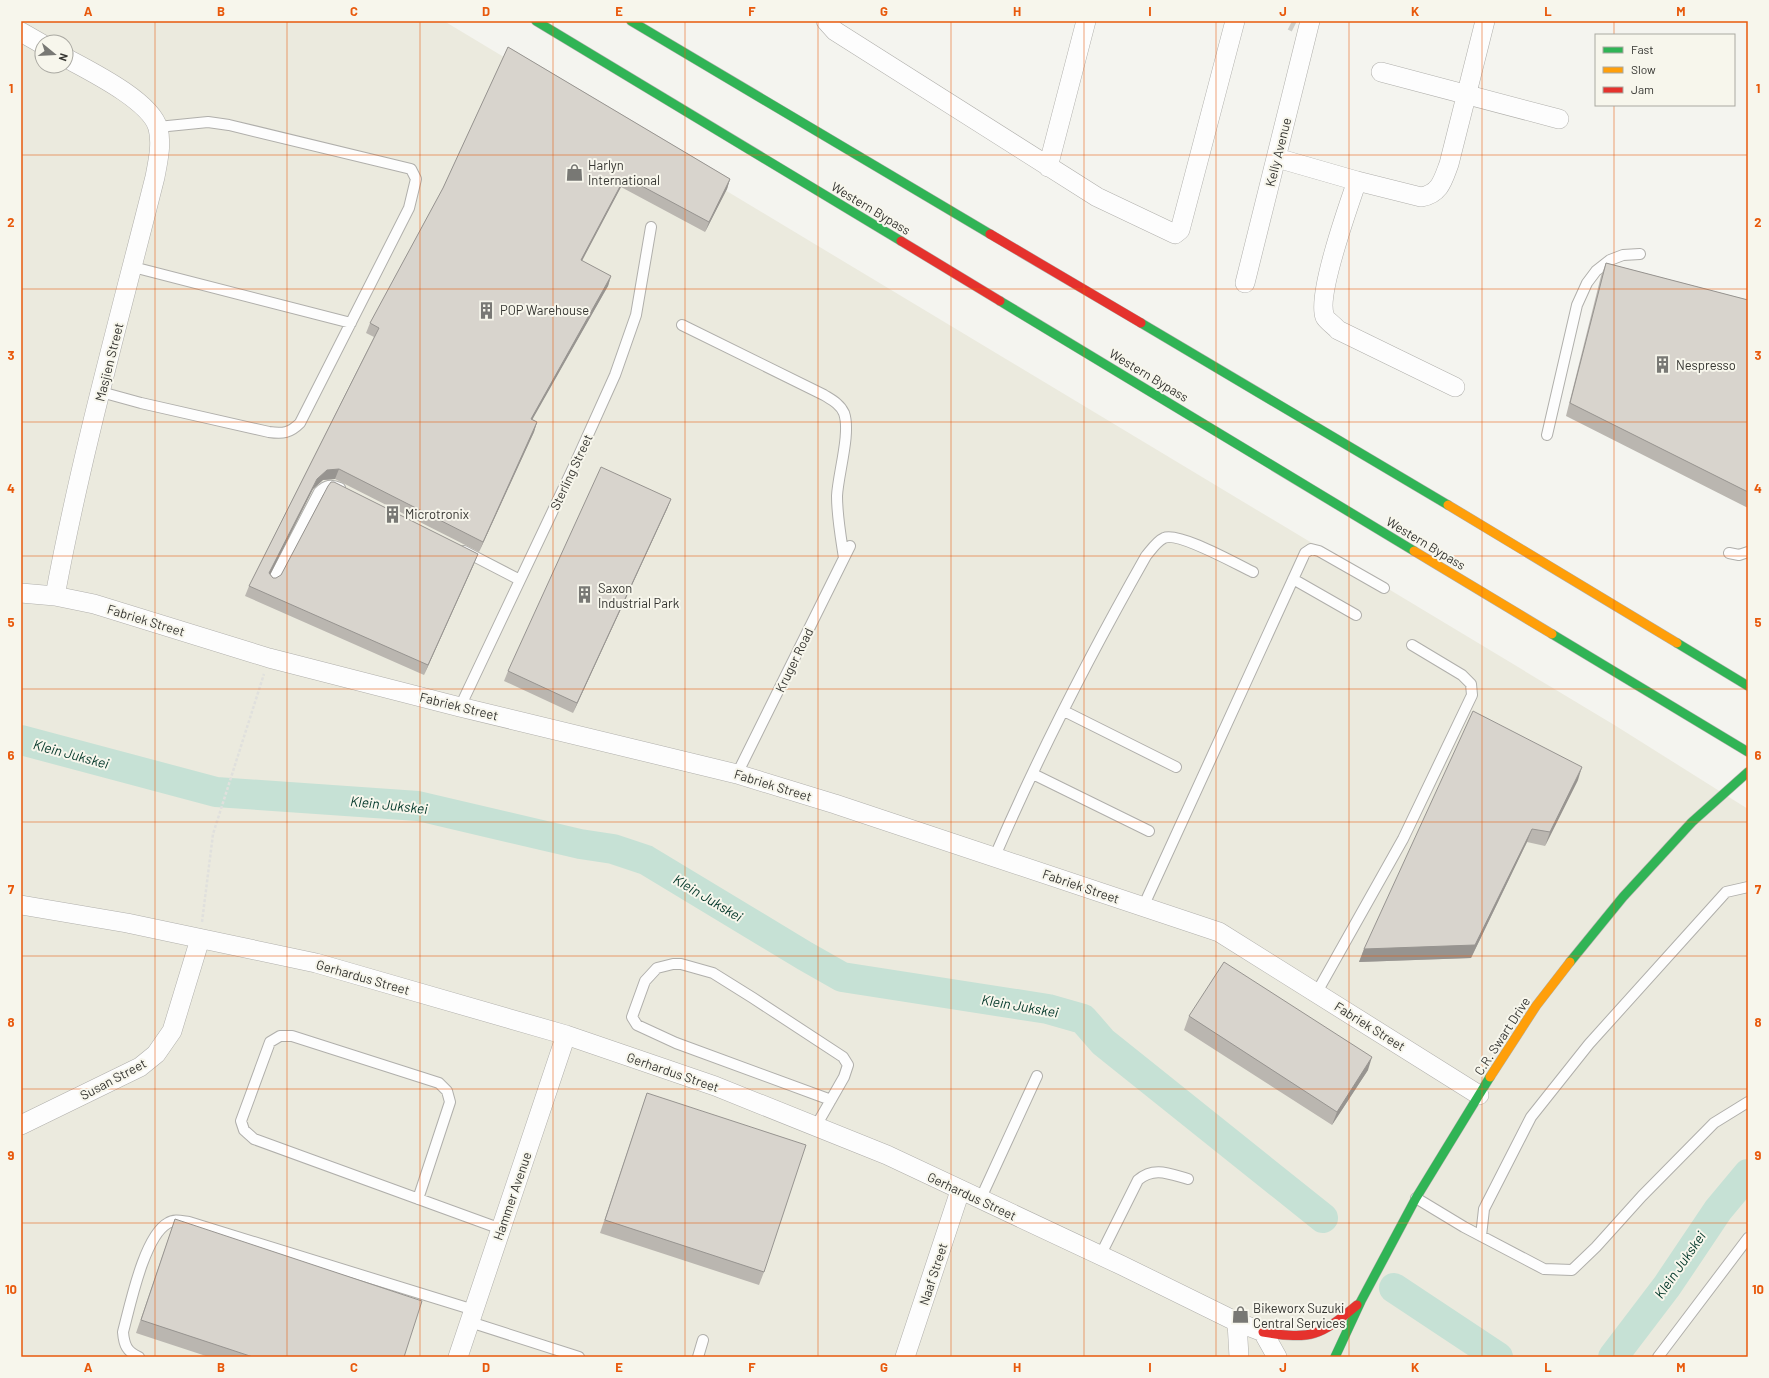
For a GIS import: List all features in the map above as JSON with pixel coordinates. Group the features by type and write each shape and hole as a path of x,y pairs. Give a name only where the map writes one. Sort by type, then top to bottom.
{"main road":[{"name":"Western Bypass","path":"536,21 1748,752"},
{"path":"631,21 1748,686"},
{"name":"C.R. Swart Drive","path":"1335,1357 1361,1302 1416,1198 1536,1006 1624,897 1692,822 1748,772"},
{"path":"1263,1332 1288,1336 1308,1335 1323,1331 1361,1302"},
{"path":"1352,1342 1356,1313"}],"street":[{"path":"826,21 835,31 1048,167 1104,200 1175,234 1180,230 1235,21"},
{"path":"1048,167 1086,21"},
{"path":"1277,158 1358,181 1421,196 1430,195 1436,190 1444,179 1449,164 1485,21"},
{"name":"Kelly Avenue","path":"1245,283 1277,158 1305,24"},
{"path":"21,32 34,39"},
{"path":"74,63 108,82 137,102 147,111 158,127"},
{"path":"1381,72 1559,119"},
{"name":"Masjien Street","path":"55,596 66,536 156,171 160,142 158,127"},
{"path":"1358,181 1348,209 1328,279 1323,301 1325,317 1338,330 1456,387"},
{"name":"Fabriek Street","path":"21,593 55,596 112,609 268,658 460,707 737,774 995,856 1219,932 1317,992 1479,1095"},
{"name":"Gerhardus Street","path":"21,905 127,923 316,963 566,1035 715,1086 886,1155 1237,1322 1263,1332"},
{"name":"Susan Street","path":"21,1125 140,1067 156,1054 172,1031 200,939"},
{"name":"Hammer Avenue","path":"458,1357 566,1035"},
{"name":"Naaf Street","path":"905,1357 960,1191"},
{"path":"1237,1322 1240,1340 1239,1357"},
{"path":"1263,1332 1277,1357"}],"lane":[{"path":"101,392 141,403 268,432 280,434 291,431 300,423 409,208 416,179 411,169 228,125 208,122 158,127"},
{"name":"Sterling Street","path":"460,707 580,453 615,375 636,315 652,227"},
{"path":"1547,435 1577,306 1587,282 1596,271 1610,260 1623,255 1640,254"},
{"path":"133,267 351,324"},
{"path":"682,325 824,395 840,406 844,414 846,427 837,498 838,518 844,558"},
{"path":"272,582 319,492 324,486 332,485 351,493"},
{"path":"995,856 1015,810 1064,711 1146,556 1164,538 1173,537 1187,541 1253,572"},
{"name":"Kruger Road","path":"737,774 850,546"},
{"path":"455,547 520,580"},
{"path":"1143,907 1305,553 1311,549 1319,551 1384,588"},
{"path":"1729,554 1739,555 1748,552"},
{"path":"1293,579 1356,615"},
{"path":"1317,992 1403,839 1472,695 1471,684 1462,675 1412,645"},
{"path":"1064,711 1176,767"},
{"path":"1033,774 1149,830"},
{"path":"1481,1236 1484,1210 1531,1117 1589,1044 1726,892 1748,887"},
{"path":"816,1126 831,1100 844,1077 848,1065 846,1060 834,1050 713,973 681,964 673,964 657,968 645,981 632,1017 637,1025 676,1043 831,1100"},
{"path":"418,1199 450,1102 447,1091 439,1083 292,1036 280,1036 270,1042 241,1121 244,1130 254,1139 418,1199 501,1229"},
{"path":"980,1200 1037,1076"},
{"path":"1416,1198 1481,1236 1544,1268 1572,1270 1596,1248 1642,1196 1714,1122 1748,1102"},
{"path":"1100,1256 1138,1180 1143,1176 1158,1171 1188,1179"},
{"path":"139,1357 132,1354 126,1348 123,1342 123,1332 144,1260 154,1236 167,1223 176,1220 188,1222 472,1316 509,1335 579,1357"},
{"path":"1658,1357 1748,1238"},
{"path":"698,1357 703,1340"}],"path":[{"path":"200,939 213,834 268,658"}],"shaded area":[{"path":"21,21 444,21 1616,726 1748,809 1748,1357 21,1357"}],"building":[{"path":"508,47 730,179 709,222 625,177 581,260 611,276 531,419 537,422 483,542 339,469 327,470 317,479 269,573 273,578 281,575 331,482 334,482 478,554 428,665 249,586 379,328 370,323 443,188"},
{"name":"Nespresso","path":"1606,263 1748,300 1748,492 1570,403"},
{"name":"Saxon Industrial Park","path":"601,467 671,499 577,703 508,671"},
{"path":"1473,711 1582,767 1550,832 1532,829 1475,945 1364,949"},
{"path":"1224,962 1372,1057 1337,1112 1189,1016"},
{"path":"647,1093 806,1145 764,1272 605,1220"},
{"path":"175,1219 422,1301 404,1357 253,1357 141,1320"}],"waterway":[{"name":"Klein Jukskei","path":"21,740 216,792 418,806 580,844 613,849 646,860 842,977 1048,1009 1083,1019 1103,1042 1323,1218"},
{"name":"Klein Jukskei","path":"1613,1357 1667,1286 1718,1210 1748,1174"},
{"name":"Klein Jukskei","path":"1394,1288 1498,1357"}],"tunnel":[{"path":"1292,21 1296,23"}],"traffic: fast":[{"path":"536,21 901,241"},
{"path":"631,21 990,234"},
{"path":"1000,301 1414,551"},
{"path":"1141,323 1448,505"},
{"path":"1552,634 1748,752"},
{"path":"1677,643 1748,686"},
{"path":"1570,962 1623,897 1692,822 1748,772"},
{"path":"1335,1357 1361,1301 1416,1198 1490,1077"}],"traffic: slow":[{"path":"1448,505 1677,643"},
{"path":"1414,551 1552,634"},
{"path":"1490,1077 1536,1006 1570,962"}],"traffic: jam":[{"path":"990,234 1141,323"},
{"path":"901,241 1000,301"},
{"path":"1263,1332 1293,1336 1314,1333 1334,1323 1357,1305"}],"place":[{"name":"Harlyn International","path":"575,172"},
{"name":"POP Warehouse","path":"487,310"},
{"name":"Nespresso","path":"1663,365"},
{"name":"Microtronix","path":"392,514"},
{"name":"Saxon Industrial Park","path":"585,595"},
{"name":"Bikeworx Suzuki Central Services","path":"1240,1315"}]}
